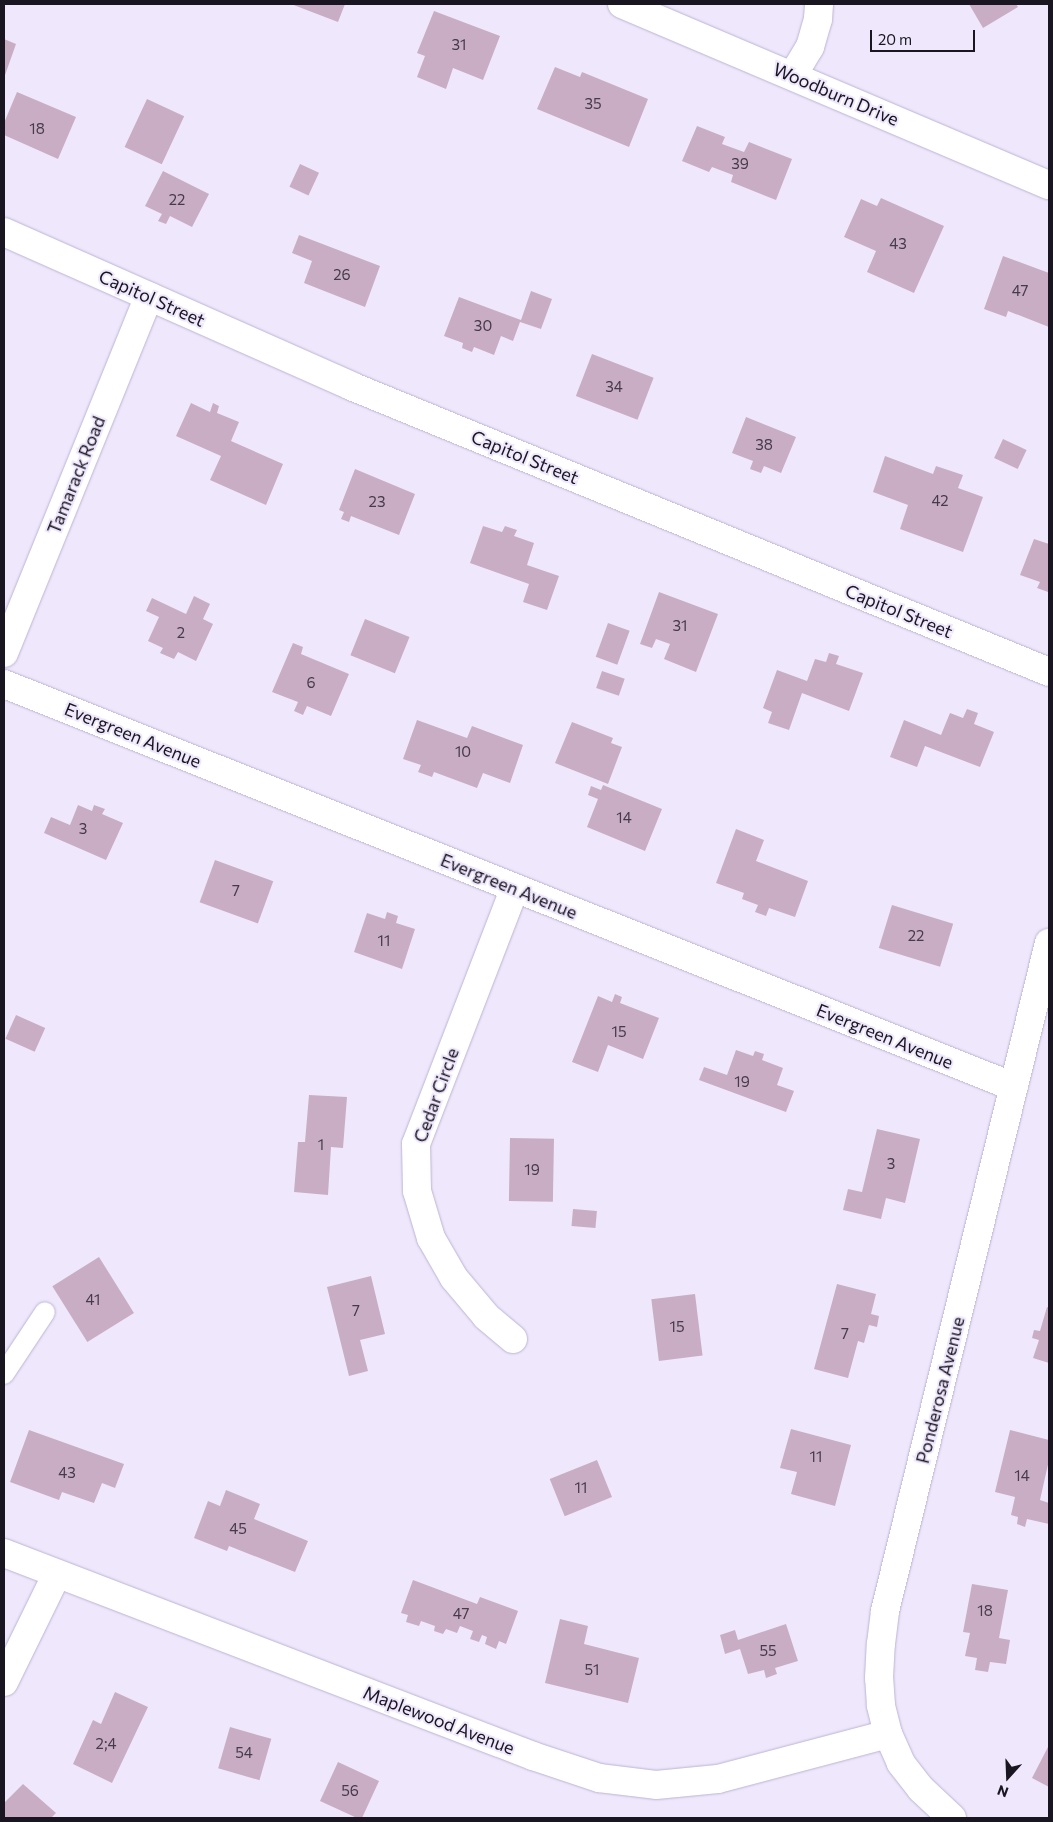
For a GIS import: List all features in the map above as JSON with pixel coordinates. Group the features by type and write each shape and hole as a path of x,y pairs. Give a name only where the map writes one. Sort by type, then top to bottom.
{"street":[{"name":"Woodburn Drive","path":"622,4 1049,185"},
{"path":"793,75 810,47 818,19 819,4"},
{"name":"Capitol Street","path":"4,232 351,386 1049,672"},
{"name":"Tamarack Road","path":"4,653 149,296"},
{"name":"Evergreen Avenue","path":"4,684 1014,1087"},
{"name":"Cedar Circle","path":"513,1339 486,1316 454,1278 431,1238 417,1191 416,1144 515,888"},
{"name":"Ponderosa Avenue","path":"952,1818 921,1789 901,1763 888,1734 881,1705 879,1678 885,1611 1049,943"},
{"name":"Maplewood Avenue","path":"4,1553 533,1756 600,1778 656,1786 718,1780 888,1734"},
{"path":"4,1682 56,1574"}],"lane":[{"path":"4,1374 44,1312"}],"building":[{"path":"291,4 345,4 338,22"},
{"path":"969,4 1016,4 1018,7 983,28"},
{"path":"434,11 500,36 483,80 453,68 446,89 417,77 425,56 417,53"},
{"path":"4,39 16,44 4,78"},
{"path":"555,67 580,77 582,72 648,99 629,147 537,109"},
{"path":"17,92 76,117 58,159 4,135 4,123"},
{"path":"147,99 184,116 162,164 125,147"},
{"path":"697,126 725,137 722,144 744,152 749,142 792,159 776,200 731,182 733,175 712,167 709,172 682,161"},
{"path":"300,164 319,173 308,196 289,187"},
{"path":"163,171 209,194 192,227 170,216 166,224 158,221 162,214 145,206"},
{"path":"881,198 944,226 914,293 867,272 876,251 844,237 861,199 877,206"},
{"path":"299,235 380,266 365,307 304,283 312,261 292,253"},
{"path":"1003,256 1049,273 1049,327 1008,311 1006,317 984,309"},
{"path":"531,291 552,299 541,329 520,322 513,341 501,336 494,355 474,347 472,352 462,348 463,343 444,336 459,297 521,320"},
{"path":"592,354 654,378 637,420 576,396"},
{"path":"191,403 210,412 213,403 219,406 217,413 239,422 231,441 283,464 266,505 210,480 221,456 176,436"},
{"path":"746,417 796,437 781,473 764,466 761,473 750,469 753,461 732,453"},
{"path":"1003,439 1027,450 1018,469 994,458"},
{"path":"885,456 933,474 936,466 963,475 958,488 983,497 963,552 900,529 908,505 873,492"},
{"path":"355,469 415,494 399,535 351,516 349,522 341,519 344,512 339,510"},
{"path":"483,526 502,532 505,526 517,530 514,536 534,543 527,565 559,576 547,610 523,602 529,584 470,563"},
{"path":"1034,539 1049,544 1048,592 1037,588 1040,582 1020,575"},
{"path":"659,592 718,614 696,672 664,659 670,644 656,639 652,648 640,644"},
{"path":"194,596 210,604 203,619 213,624 196,661 178,652 174,659 160,653 163,648 148,641 159,617 146,611 152,598 186,614"},
{"path":"365,619 410,637 395,673 350,655"},
{"path":"608,623 630,631 617,665 596,657"},
{"path":"293,643 303,647 301,654 349,674 331,716 307,706 303,715 294,711 298,702 272,692"},
{"path":"829,653 839,656 836,664 863,673 849,711 802,693 789,730 768,723 772,712 763,708 777,670 807,681 815,659 826,662"},
{"path":"602,671 625,679 619,696 596,688"},
{"path":"967,709 978,713 974,724 994,732 980,767 925,746 917,767 890,757 904,720 941,735 950,713 963,718"},
{"path":"417,720 467,738 472,726 523,745 510,783 483,773 477,788 434,772 432,777 418,772 421,765 403,759"},
{"path":"572,722 613,738 611,743 622,747 608,784 555,763"},
{"path":"603,785 662,809 645,851 587,827 598,799 588,795 591,786 601,790"},
{"path":"78,805 92,811 94,805 105,809 102,814 123,823 106,860 44,833 51,817 70,825"},
{"path":"736,829 764,840 756,861 808,881 795,917 769,908 766,916 755,912 758,905 742,899 744,893 716,883"},
{"path":"215,860 273,881 258,923 200,902"},
{"path":"892,905 953,924 940,967 879,948"},
{"path":"387,912 398,916 396,923 415,929 402,969 354,952 367,913 385,919"},
{"path":"615,994 622,997 620,1003 659,1018 643,1059 608,1045 598,1072 572,1062 598,996 612,1002"},
{"path":"16,1015 45,1028 35,1052 5,1039"},
{"path":"736,1050 753,1056 755,1051 764,1054 762,1060 783,1068 777,1085 794,1091 786,1112 699,1080 704,1067 727,1075"},
{"path":"309,1095 347,1097 343,1148 331,1147 328,1195 294,1192 298,1142 305,1142"},
{"path":"877,1129 920,1139 905,1203 886,1198 881,1219 843,1210 848,1189 862,1192"},
{"path":"510,1138 554,1139 553,1202 509,1201"},
{"path":"573,1209 597,1211 595,1228 572,1226"},
{"path":"99,1257 134,1313 87,1342 52,1286"},
{"path":"371,1276 385,1334 360,1340 368,1371 349,1376 327,1287"},
{"path":"837,1284 876,1294 871,1314 879,1316 877,1327 869,1325 864,1343 858,1341 848,1378 814,1369"},
{"path":"695,1294 703,1356 659,1361 651,1299"},
{"path":"1047,1307 1049,1308 1049,1363 1033,1358 1039,1340 1032,1338 1034,1330 1040,1331"},
{"path":"791,1429 851,1445 835,1506 791,1494 797,1472 780,1468"},
{"path":"29,1430 124,1464 115,1488 102,1483 94,1503 62,1492 59,1500 10,1482"},
{"path":"1010,1430 1049,1440 1049,1460 1040,1500 1049,1503 1049,1524 1027,1519 1025,1527 1017,1524 1018,1517 1011,1515 1015,1497 995,1492"},
{"path":"597,1460 612,1497 565,1516 550,1479"},
{"path":"226,1490 260,1504 254,1519 308,1541 295,1572 229,1546 227,1551 194,1538 208,1501 220,1506"},
{"path":"413,1580 477,1604 480,1597 518,1611 506,1644 499,1641 496,1649 485,1644 487,1637 482,1635 479,1642 470,1639 473,1631 460,1626 457,1633 446,1629 443,1634 434,1631 435,1626 421,1621 419,1626 406,1622 408,1615 401,1613"},
{"path":"972,1584 1008,1590 999,1638 1010,1640 1006,1664 990,1662 988,1672 975,1670 977,1658 965,1656 970,1633 963,1632"},
{"path":"560,1619 588,1626 584,1644 639,1658 628,1703 545,1683"},
{"path":"786,1624 798,1661 775,1668 777,1674 766,1678 764,1670 748,1674 740,1649 725,1654 720,1635 735,1630 738,1640"},
{"path":"115,1692 148,1707 112,1783 73,1764 93,1720 101,1724"},
{"path":"230,1727 271,1739 259,1780 218,1768"},
{"path":"1049,1745 1049,1787 1032,1778"},
{"path":"338,1762 379,1781 362,1818 357,1818 320,1801"},
{"path":"23,1784 56,1813 51,1818 4,1818 4,1803"}]}
